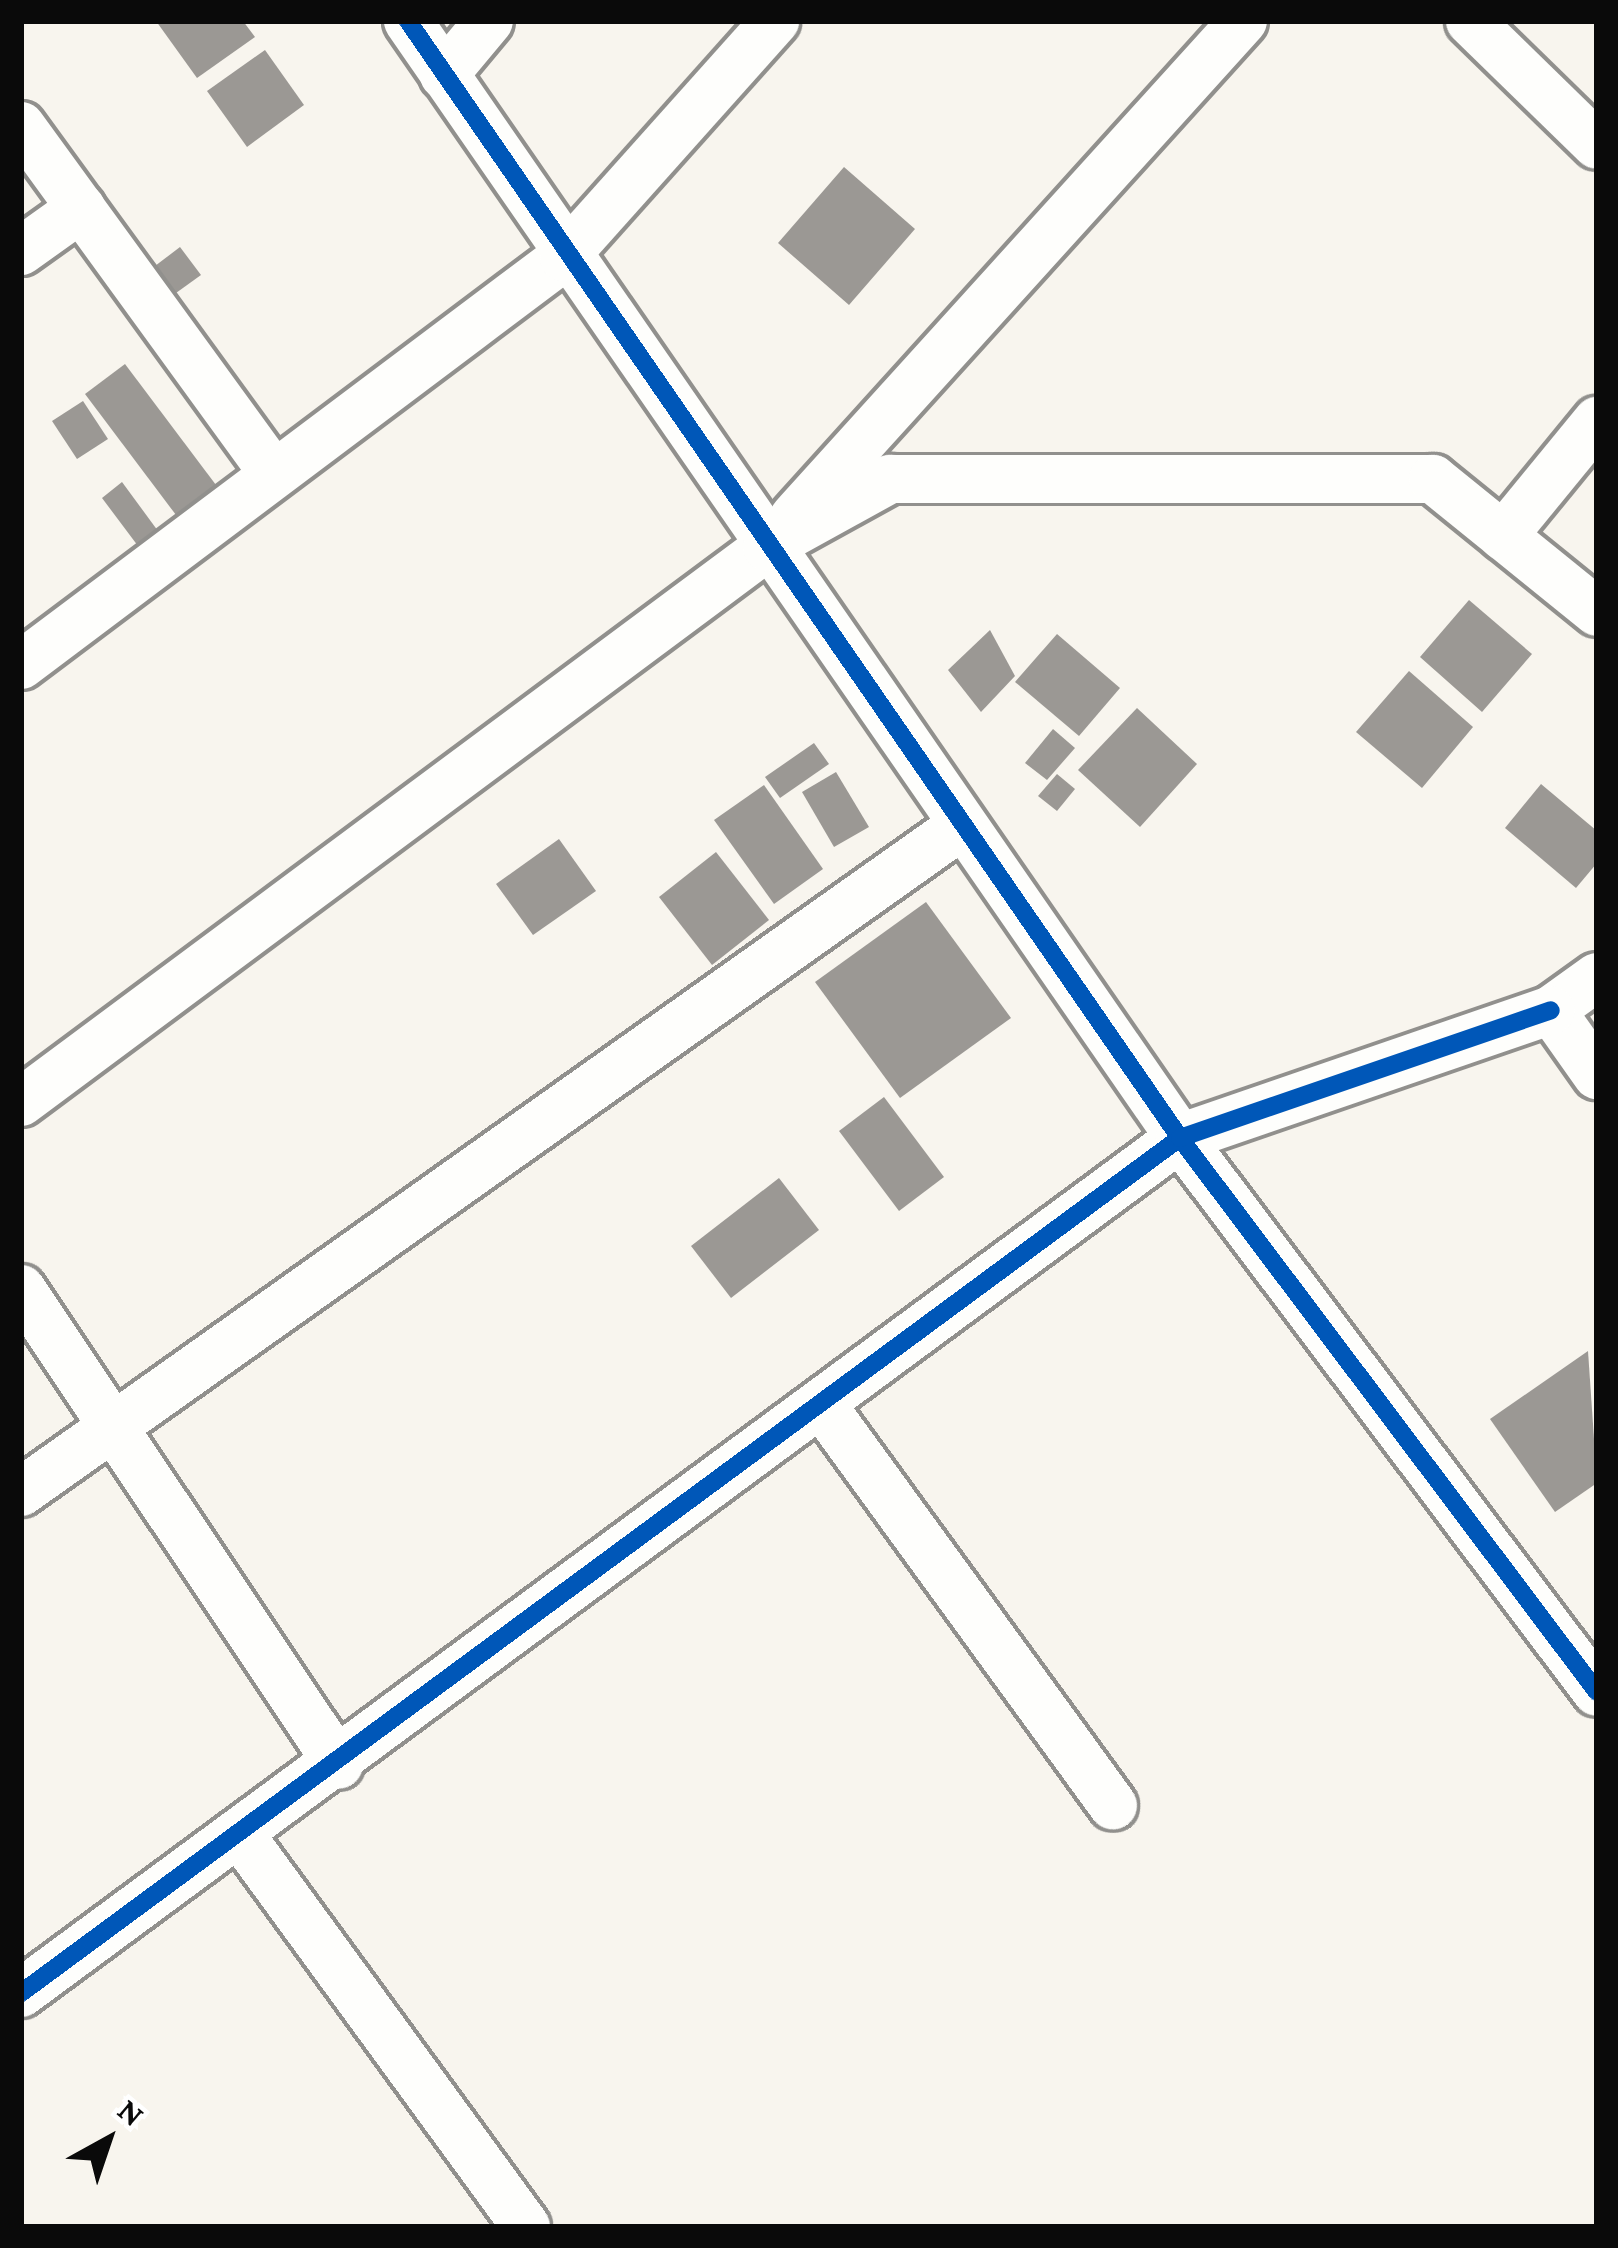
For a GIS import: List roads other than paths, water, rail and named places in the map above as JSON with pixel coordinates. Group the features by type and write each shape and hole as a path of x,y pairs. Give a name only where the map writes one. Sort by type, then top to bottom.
{"street":[{"path":"408,21 564,256 1180,1138 1597,1692"},
{"path":"444,75 488,21"},
{"path":"21,665 564,256 776,21"},
{"path":"767,547 1243,21"},
{"path":"1470,21 1597,145"},
{"path":"21,126 274,474"},
{"path":"21,251 81,208"},
{"path":"1503,536 1597,421"},
{"path":"21,1102 767,547 890,478 1433,479 1597,612"},
{"path":"21,1492 961,826"},
{"path":"21,1993 339,1766 1180,1138 1551,1010 1597,977"},
{"path":"1551,1010 1597,1075"},
{"path":"21,1289 339,1766"},
{"path":"822,1406 1113,1806"},
{"path":"239,1833 526,2227"}]}
